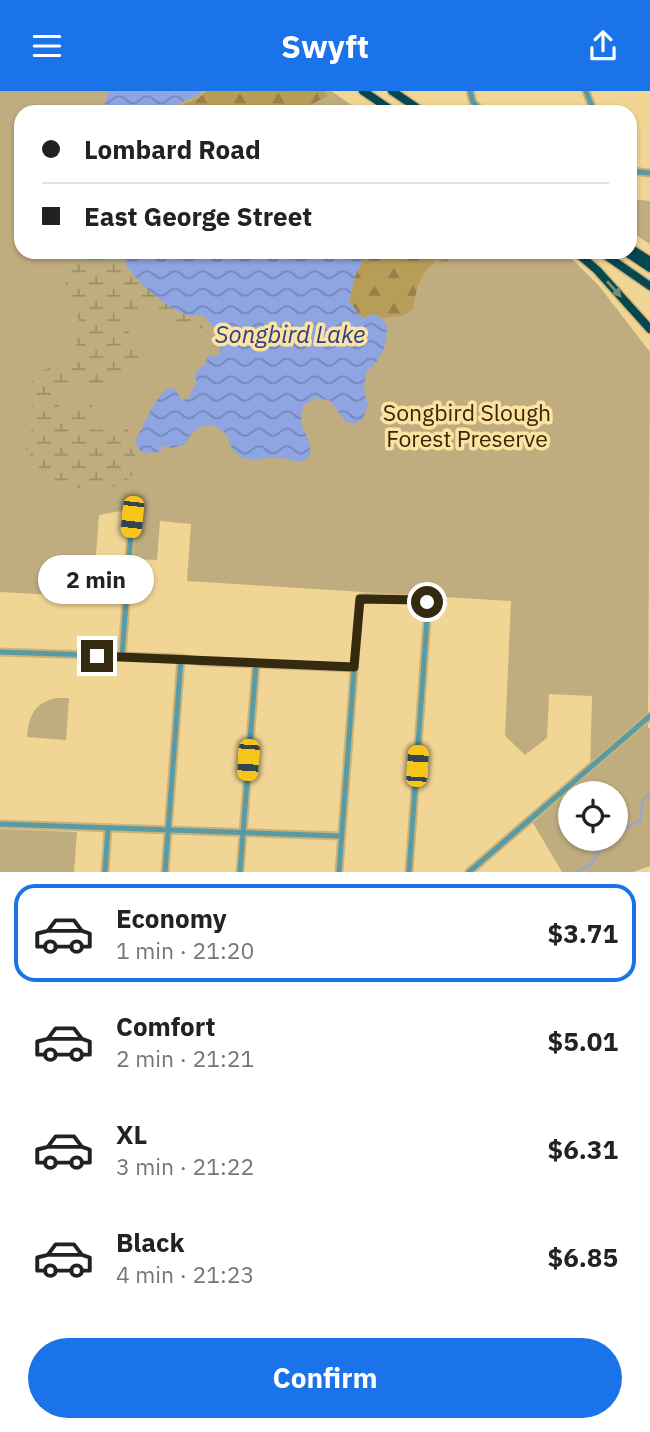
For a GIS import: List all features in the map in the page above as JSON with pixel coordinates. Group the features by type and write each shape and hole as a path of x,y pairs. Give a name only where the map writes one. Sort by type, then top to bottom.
{"highway":[{"path":"363,91 384,105"},
{"path":"392,91 413,105"},
{"path":"584,259 650,329"},
{"path":"611,259 650,286"}],"street":[{"path":"122,657 132,517"},
{"path":"339,872 360,599 423,600 428,604 409,872"},
{"path":"0,652 354,667"},
{"path":"165,872 181,658"},
{"path":"240,872 256,664"},
{"path":"469,872 650,716"},
{"path":"0,824 341,837"},
{"path":"105,872 108,828"}],"green space":[{"name":"Songbird Slough Forest Preserve","path":"0,91 331,91 352,105 14,105 14,259 572,259 599,286 650,352 650,866 633,872 562,872 533,823 558,800 558,851 628,851 628,781 579,781 590,771 592,696 549,694 547,738 525,755 505,736 511,601 187,581 191,524 160,521 157,560 133,559 137,508 99,515 93,597 0,592"},
{"path":"206,91 324,91 328,96 310,105 181,105 199,98"},
{"path":"637,200 650,201 650,244 637,236"},
{"path":"82,259 127,259 125,262 188,316 203,315 219,337 219,355 208,356 214,345 213,336 206,331 194,327 172,326 150,313 141,313 131,317 126,328 139,348 140,359 119,379 104,385 62,389 56,401 64,414 74,410 80,402 91,403 94,410 89,420 96,430 109,428 119,421 129,426 127,443 141,464 133,475 111,487 84,489 58,482 37,465 23,444 33,426 31,392 35,372 72,362 77,355 75,333 79,322 76,306 65,283 68,274"},
{"path":"437,259 422,276 413,309 402,316 381,318 376,314 362,318 349,301 355,276 363,260"},
{"path":"56,698 69,698 66,740 27,737 34,711 42,703"},
{"path":"0,829 77,832 74,872 0,872"}],"water":[{"path":"109,91 201,91 199,95 175,105 104,105"},
{"name":"Songbird Lake","path":"127,259 363,259 355,276 349,301 362,318 376,314 387,325 386,344 378,360 366,373 364,389 368,405 363,419 355,424 345,421 329,400 316,398 304,405 301,421 309,443 310,457 299,462 270,457 257,460 242,458 232,449 226,434 214,425 196,430 184,445 172,448 163,445 160,452 146,453 139,450 135,441 158,399 170,387 176,390 181,400 188,399 196,383 196,372 204,365 208,356 219,355 220,342 215,329 203,315 191,316 179,312 161,301 143,285 125,262"}],"waterway":[{"path":"628,827 640,820 643,800 650,793"},
{"path":"577,872 589,865 600,851"}],"route":[{"path":"97,656 354,667 360,599 366,597 427,602"}]}
